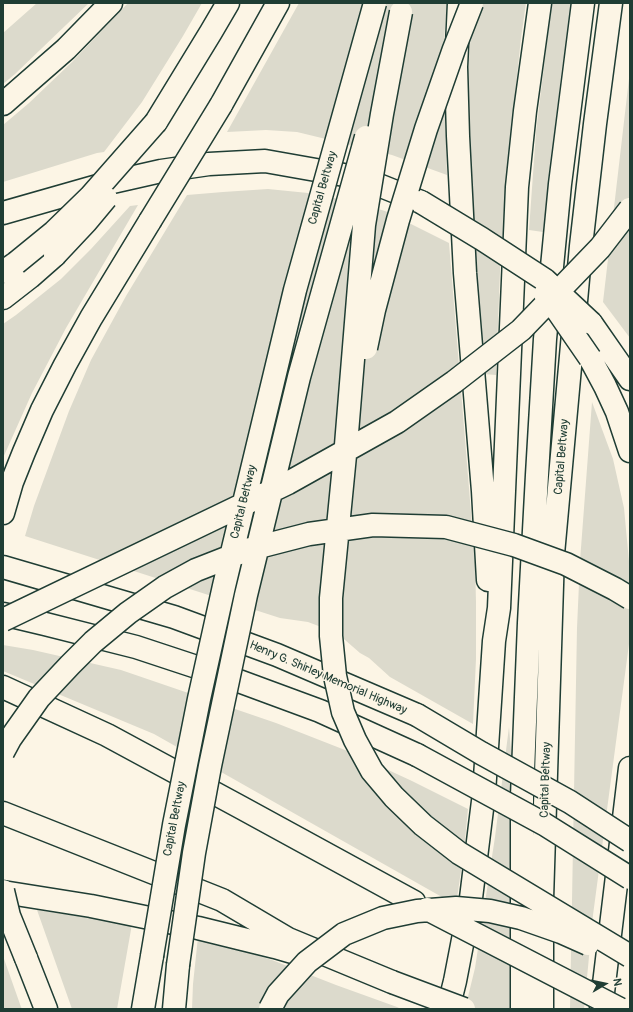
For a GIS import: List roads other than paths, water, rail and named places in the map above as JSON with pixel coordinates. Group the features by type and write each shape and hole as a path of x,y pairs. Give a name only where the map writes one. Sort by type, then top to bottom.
{"highway":[{"path":"3,104 66,49 111,3"},
{"path":"3,298 55,255 86,222 115,186 208,38 228,3"},
{"path":"3,513 12,482 42,410 65,365 91,318 221,105 278,3"},
{"name":"Capital Beltway","path":"144,1009 174,825 199,699 224,586 295,290 376,3"},
{"path":"459,3 456,60 458,136 465,273 482,483 490,607 494,641"},
{"path":"346,445 374,310 398,220 426,129 472,3"},
{"path":"448,1009 455,981 472,890 484,793 494,641 499,608 517,188 525,111 540,3"},
{"path":"522,1009 522,796 536,475 545,339 560,184 583,3"},
{"name":"Capital Beltway","path":"542,1009 543,891 553,554 581,246 611,3"},
{"path":"403,8 382,114 364,225 346,445 331,598 331,636 335,676 343,712 355,740 372,771 394,797 423,824 460,852 630,956"},
{"path":"174,1009 178,965 194,853 210,766 246,595 299,377 403,8"},
{"path":"10,268 54,232 90,197 156,122"},
{"path":"3,213 108,183 161,171 209,164 265,160 361,178 421,202 545,280 590,323 630,379"},
{"path":"3,620 288,483 397,422 454,382 521,330 600,248 630,209"},
{"path":"482,239 548,297 590,358 617,412 630,450"},
{"path":"3,752 10,738 40,698 70,664 93,642 128,613 165,587 196,570 247,550 302,536 373,525 446,527 514,545 566,564 630,598"},
{"name":"Henry G. Shirley Memorial Highway","path":"3,567 174,617 276,655 416,715 570,802 630,841"},
{"path":"3,614 136,647 236,680 320,711 417,755 544,824 630,878"},
{"path":"3,687 107,735 414,902 620,1009"},
{"path":"601,1009 630,768"},
{"path":"3,813 222,900 288,939 392,982 464,1009"},
{"path":"46,1009 10,916 3,892 91,906 198,928 276,947 392,982"},
{"path":"270,1009 278,994 307,962 344,934 383,918 417,911 456,908 490,911 521,918 561,932 630,961"}]}
